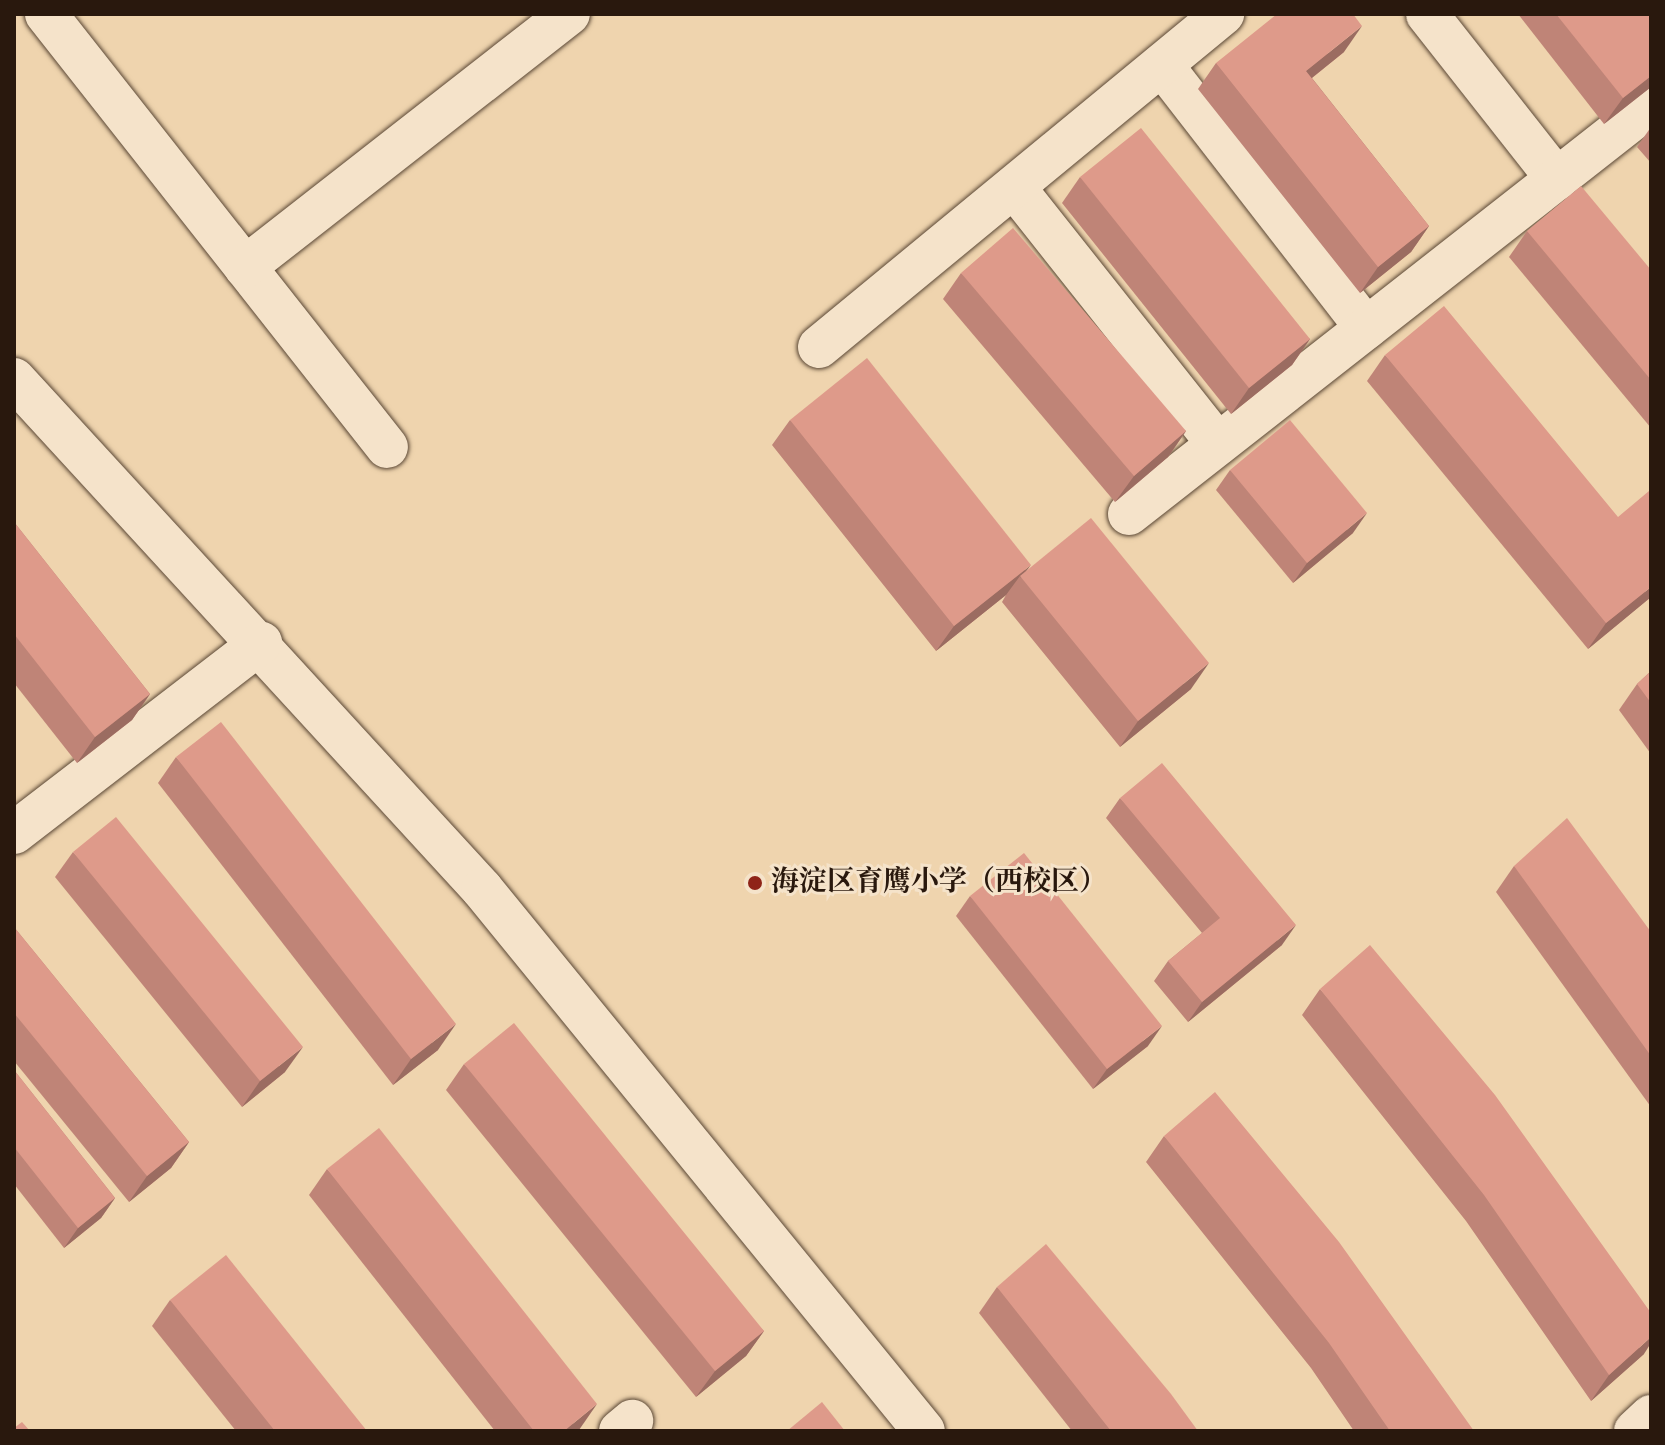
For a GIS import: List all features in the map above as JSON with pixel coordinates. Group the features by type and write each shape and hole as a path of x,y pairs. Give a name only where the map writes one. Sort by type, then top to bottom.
{"street":[{"path":"46,14 387,447"},
{"path":"245,267 569,14"},
{"path":"819,347 1223,14"},
{"path":"1427,14 1557,179"},
{"path":"1162,65 1366,328"},
{"path":"1129,514 1651,105"},
{"path":"1014,187 1218,444"},
{"path":"14,379 261,643 482,889 924,1431"},
{"path":"14,833 261,643"},
{"path":"1635,1431 1651,1416"}],"building":[{"path":"1277,14 1353,14 1362,26 1306,71 1429,226 1378,267 1216,63"},
{"path":"1556,14 1651,14 1651,76 1623,98"},
{"path":"1141,128 1310,339 1249,388 1080,177"},
{"path":"1581,186 1651,270 1651,380 1527,231"},
{"path":"1013,228 1186,431 1134,476 961,273"},
{"path":"1444,306 1618,517 1649,491 1651,494 1651,587 1606,623 1385,355"},
{"path":"867,358 1031,565 954,626 790,420"},
{"path":"1290,420 1367,513 1307,563 1230,470"},
{"path":"1091,518 1209,663 1138,721 1020,576"},
{"path":"14,522 150,694 95,737 14,634"},
{"path":"1651,671 1651,703 1637,684"},
{"path":"221,722 456,1024 411,1059 176,757"},
{"path":"1162,763 1296,925 1202,1002 1168,961 1220,918 1120,798"},
{"path":"116,817 303,1047 260,1081 73,852"},
{"path":"1567,818 1651,932 1651,1056 1514,866"},
{"path":"1024,853 1162,1026 1107,1069 970,896"},
{"path":"14,927 189,1142 147,1176 14,1013"},
{"path":"1370,945 1495,1095 1651,1313 1651,1337 1609,1375 1484,1195 1320,989"},
{"path":"514,1023 764,1331 715,1371 464,1064"},
{"path":"14,1070 115,1198 78,1228 14,1147"},
{"path":"1215,1092 1339,1242 1474,1431 1390,1431 1329,1343 1164,1136"},
{"path":"379,1128 597,1404 564,1431 534,1431 327,1169"},
{"path":"1046,1244 1198,1431 1111,1431 997,1287"},
{"path":"226,1255 367,1431 275,1431 170,1300"},
{"path":"822,1402 845,1431 787,1431"},
{"path":"22,1422 30,1431 14,1431 14,1428"}],"place":[{"name":"海淀区育鹰小学（西校区）","path":"755,883"}]}
